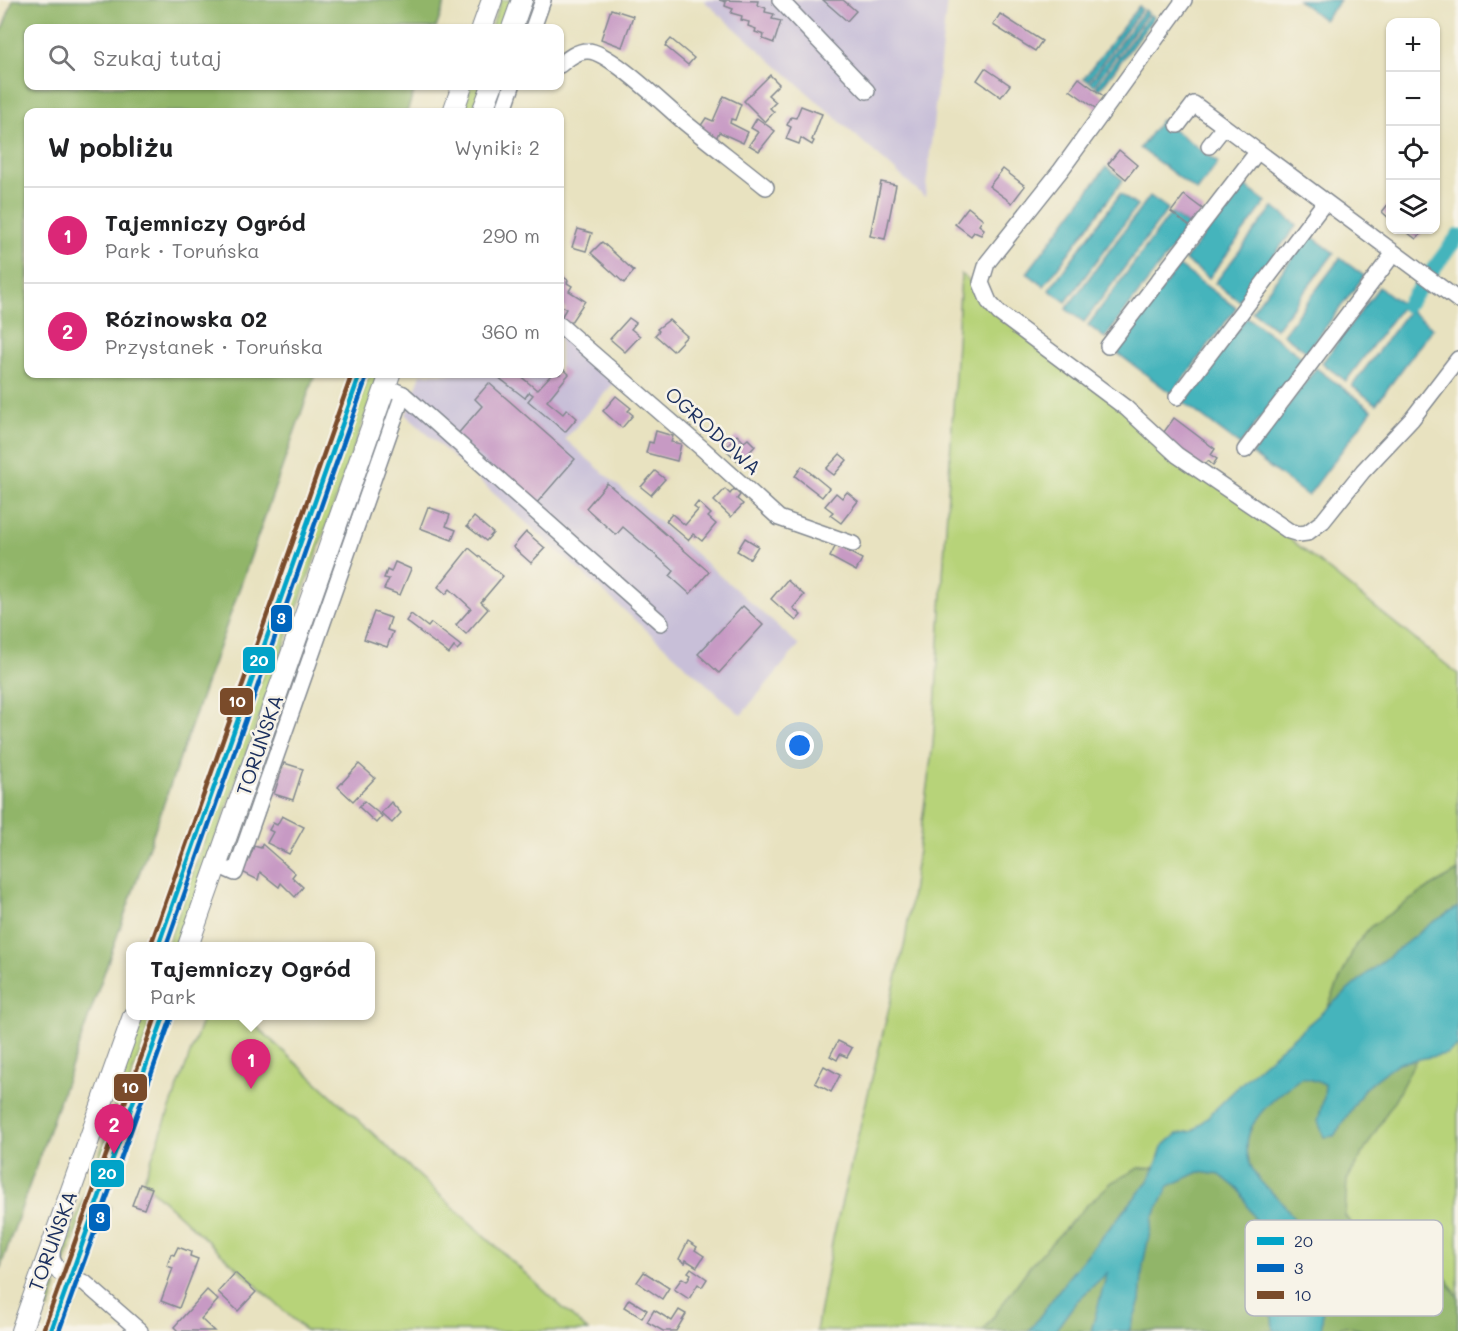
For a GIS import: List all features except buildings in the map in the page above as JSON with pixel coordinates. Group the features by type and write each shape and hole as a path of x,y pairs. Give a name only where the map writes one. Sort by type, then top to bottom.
{"main road":[{"path":"483,24 492,0"},
{"path":"513,24 522,0"},
{"path":"454,108 461,90"},
{"path":"484,108 490,90"},
{"name":"TORUŃSKA","path":"159,942 359,378"},
{"name":"TORUŃSKA","path":"189,942 393,385"},
{"name":"TORUŃSKA","path":"21,1331 132,1020"},
{"name":"TORUŃSKA","path":"51,1331 163,1020"}],"street":[{"path":"534,24 543,0"},
{"path":"780,0 867,91"},
{"path":"1184,0 1061,170 987,263 981,283 989,302 999,313 1126,408 1177,455 1288,531 1299,534 1314,529 1323,521 1363,471 1412,419 1458,359"},
{"path":"564,61 587,50 601,55 633,78 766,188"},
{"path":"504,108 510,90"},
{"path":"1178,124 1194,104 1458,300"},
{"path":"1209,146 1224,127"},
{"path":"1108,346 1258,151"},
{"path":"1177,397 1325,202"},
{"path":"1245,450 1394,253"},
{"name":"OGRODOWA","path":"564,328 779,518 853,544"},
{"path":"393,385 661,623"},
{"path":"52,1240 52,1259 56,1268 62,1274 85,1283 140,1331"}],"shaded area":[{"path":"703,0 947,0 925,197"},
{"path":"564,337 618,378 565,439 799,645 741,715 406,415 420,378 564,378"}],"green space":[{"path":"13,0 446,0 437,24 24,24 24,90 415,90 408,108 24,108 24,378 314,378 0,1269 0,36"},
{"path":"501,0 512,0 503,24 492,24"},
{"path":"470,90 480,90 474,108 463,108"},
{"path":"961,274 1458,674 1458,1331 816,1331 833,1238 905,942 933,744"},
{"path":"368,378 379,378 179,942 168,942"},
{"path":"387,408 390,408 230,863 228,860"},
{"path":"1458,871 1458,1005 1434,1025 1398,1094 1347,1180 1345,1216 1348,1220 1245,1220 1245,1316 1443,1316 1443,1274 1458,1297 1458,1331 1365,1331 1346,1326 1329,1331 983,1331 1030,1266 1086,1206 1112,1182 1139,1168 1187,1167 1315,1035 1355,946 1370,927"},
{"path":"142,1020 152,1020 65,1263 63,1263 63,1255 107,1134 125,1065"},
{"path":"203,1020 249,1020 588,1331 306,1331 143,1182"},
{"path":"110,1207 89,1266 90,1274 86,1260 91,1243 102,1217"},
{"path":"50,1275 56,1287 49,1309 38,1305"}],"water":[{"path":"1298,0 1340,0 1324,20"},
{"path":"1139,6 1142,9 1088,81 1084,78"},
{"path":"1145,10 1148,13 1094,85 1090,82"},
{"path":"1150,15 1154,17 1100,89 1096,87"},
{"path":"1161,120 1218,163 1197,191 1140,148"},
{"path":"1106,167 1123,180 1044,286 1027,273"},
{"path":"1242,184 1266,202 1209,278 1185,260"},
{"path":"1120,194 1137,206 1066,302 1049,290"},
{"path":"1150,196 1168,209 1084,322 1066,309"},
{"path":"1273,207 1297,225 1239,301 1215,283"},
{"path":"1171,213 1189,226 1105,338 1088,325"},
{"path":"1310,235 1334,253 1276,329 1252,311"},
{"path":"1340,258 1364,276 1307,352 1283,334"},
{"path":"1179,266 1236,308 1172,394 1115,351"},
{"path":"1379,287 1403,305 1346,381 1322,363"},
{"path":"1409,310 1433,328 1376,404 1352,386"},
{"path":"1247,317 1304,359 1240,445 1183,402"},
{"path":"1316,368 1372,410 1308,496 1252,454"},
{"path":"1458,907 1458,1046 1446,1054 1398,1063 1365,1088 1334,1136 1324,1137 1318,1121 1325,1084 1302,1077 1267,1106 1251,1129 1247,1142 1248,1157 1254,1172 1285,1206 1294,1220 1255,1220 1240,1191 1220,1175 1199,1172 1169,1186 1153,1218 1143,1264 1140,1301 1129,1331 1091,1331 1107,1273 1076,1302 1055,1331 1029,1331 1067,1279 1146,1184 1155,1168 1162,1147 1177,1134 1193,1131 1251,1074 1370,971 1430,924"},
{"path":"1272,1316 1322,1316 1321,1331 1273,1331"}],"waterway":[{"path":"1431,272 1458,236"},
{"path":"1407,305 1425,281"}],"transit line":[{"name":"10","path":"152,942 351,378"},
{"name":"20","path":"159,942 359,378"},
{"name":"3","path":"167,942 366,378"},
{"name":"10","path":"44,1328 155,1020"},
{"name":"20","path":"51,1331 163,1020"},
{"name":"3","path":"59,1331 171,1020"}],"place":[{"name":"Tajemniczy Ogród","path":"251,1089"},
{"name":"Rózinowska 02","path":"114,1154"}]}
